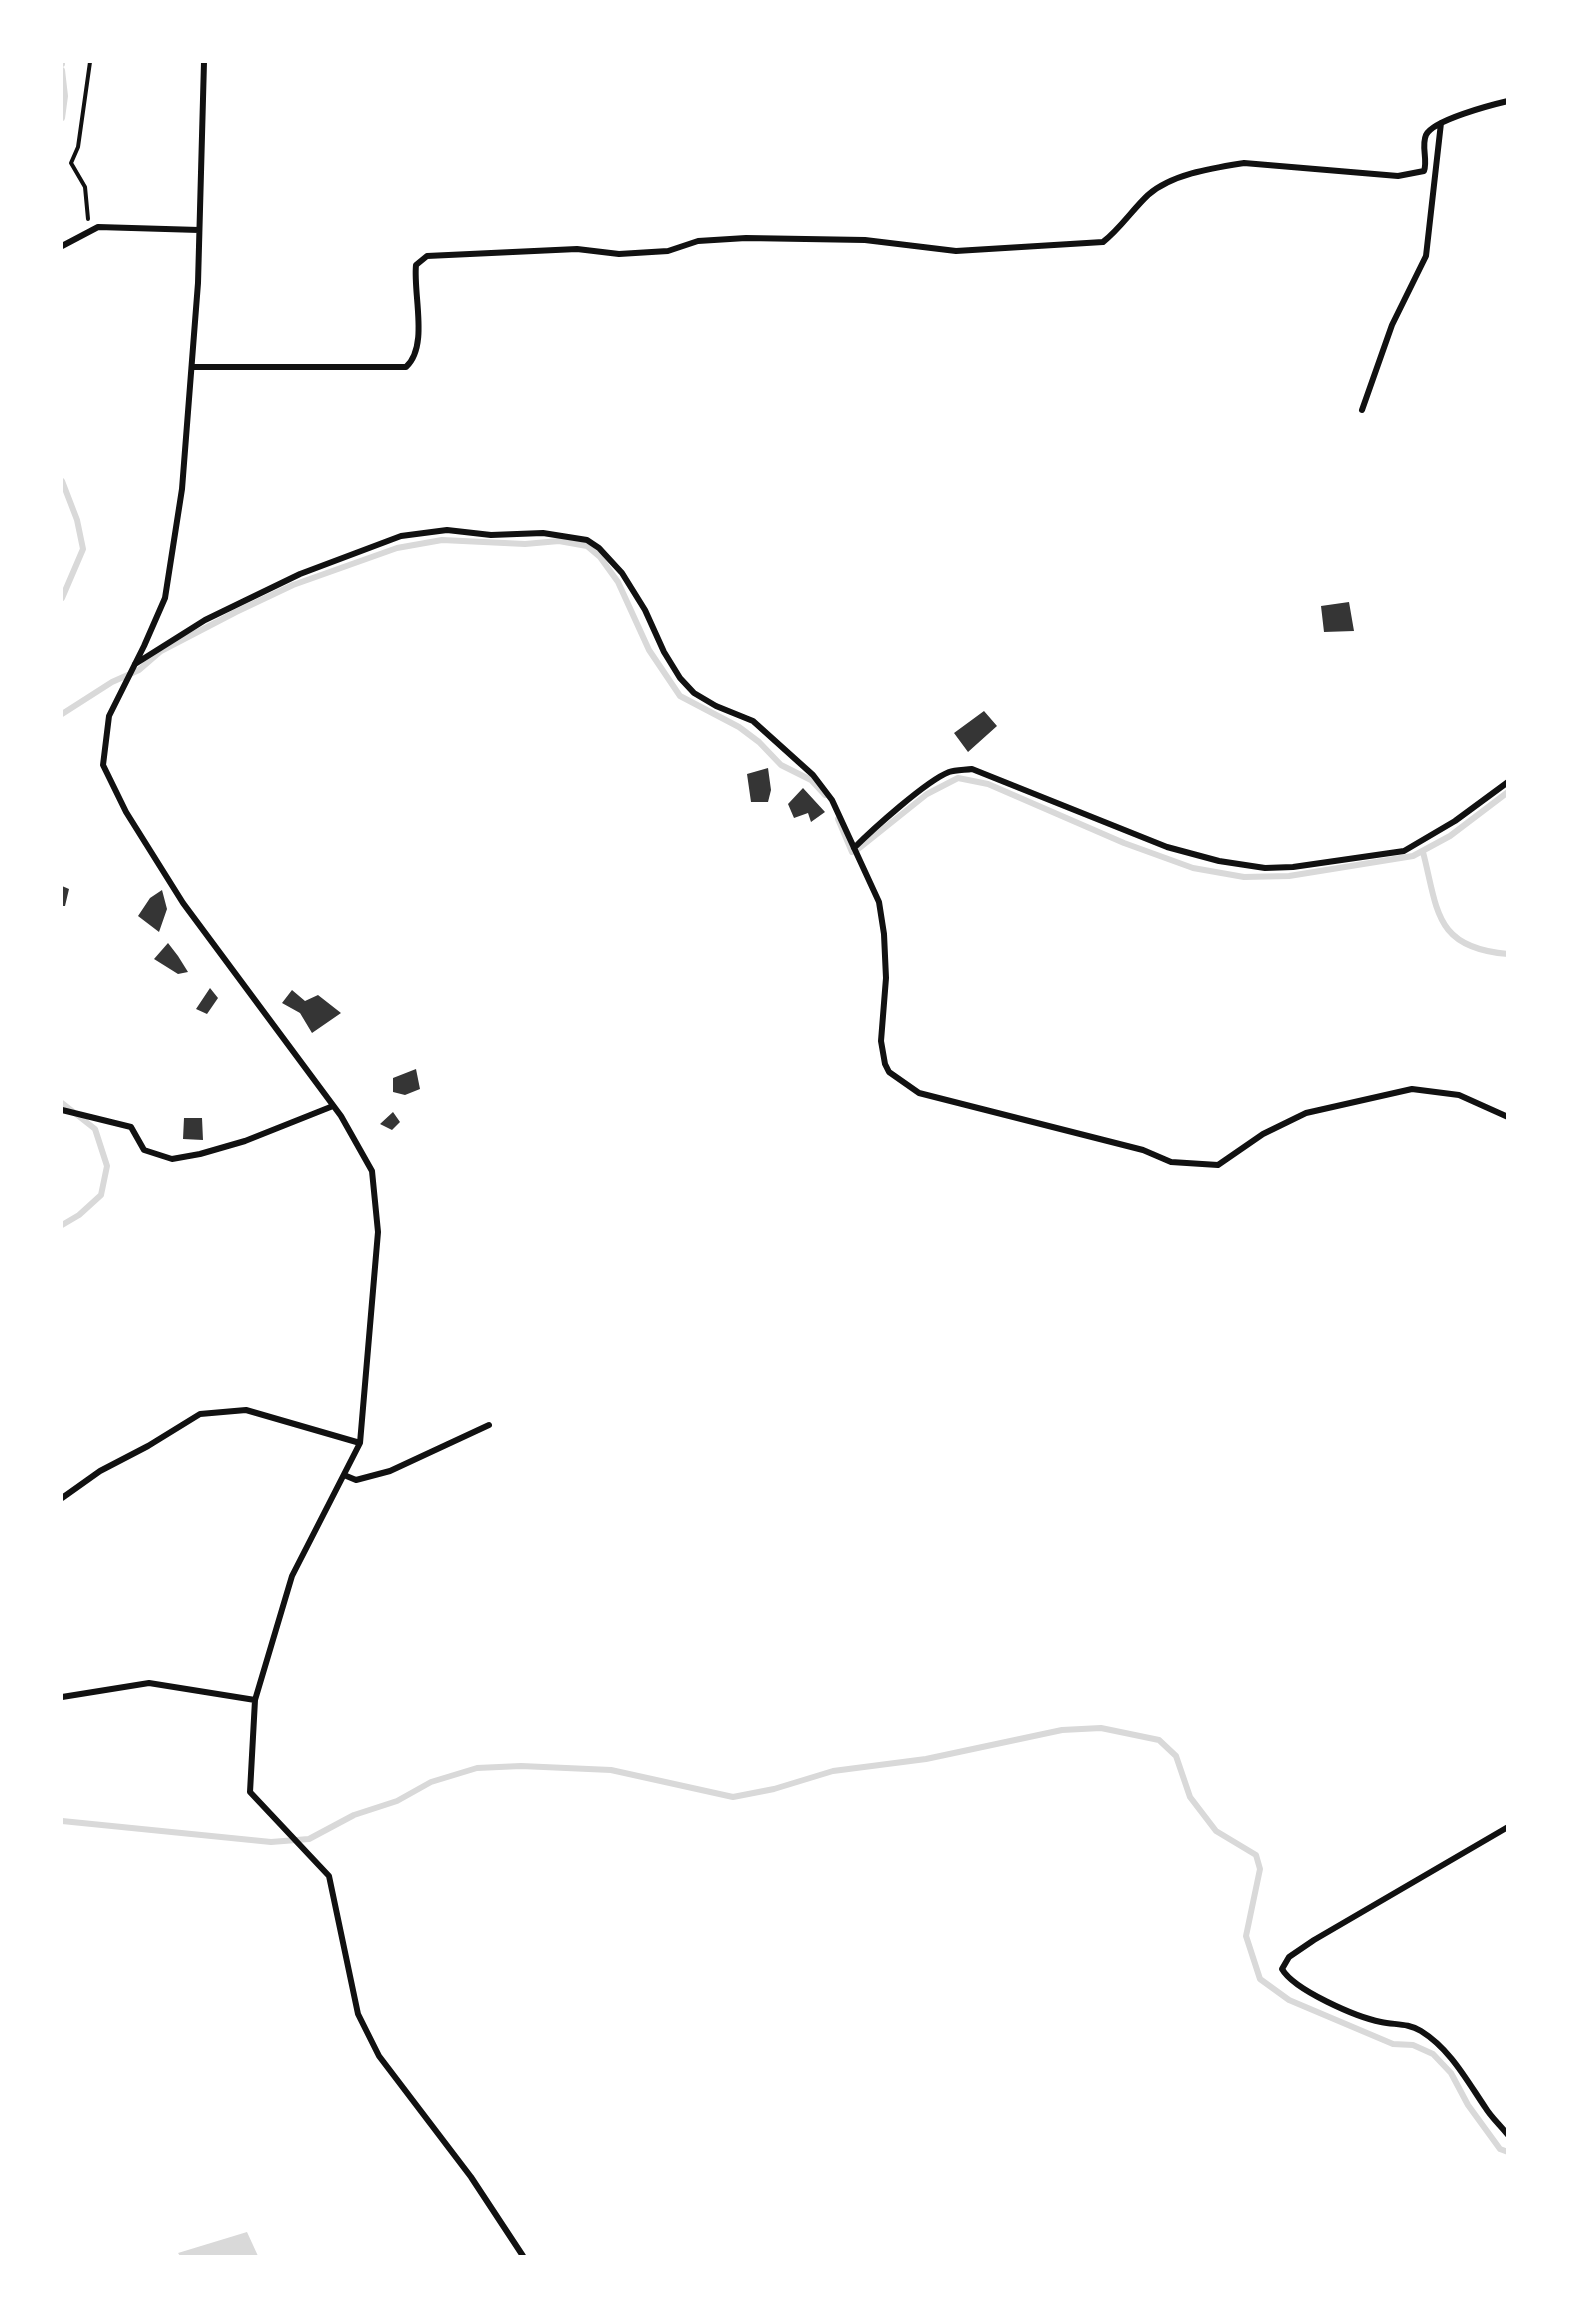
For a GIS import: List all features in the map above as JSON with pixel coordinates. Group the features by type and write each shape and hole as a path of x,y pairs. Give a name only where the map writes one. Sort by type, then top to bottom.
{"street":[{"path":"204,62 192,367 182,489 165,598 109,716 103,765 126,812 183,903 333,1106 372,1171 378,1232 360,1443 292,1576 255,1700 250,1792 329,1876 358,2013 379,2056 471,2177 523,2256"},
{"path":"192,367 406,367 414,359 419,333 415,300 416,265 427,256 577,249 619,254 668,251 698,241 746,238 865,240 956,251 1103,242 1149,194 1196,173 1223,167 1244,163 1398,176 1416,175 1424,171 1426,165 1426,135 1441,123 1508,101"},
{"path":"1362,410 1392,325 1426,256 1441,123"},
{"path":"62,246 98,227 199,230"},
{"path":"135,665 205,621 238,604 300,574 401,536 447,531 520,536 543,533 580,538 599,548 622,573 645,610 664,652 680,678 694,693 716,706 753,721 820,781 837,810 879,902 884,934 886,978 881,1041 885,1064 889,1072 919,1093 1143,1150 1171,1162 1195,1165 1218,1165 1263,1134 1306,1113 1412,1089 1459,1095 1508,1117"},
{"path":"854,848 869,833 948,772 972,769 1167,847 1219,861 1265,868 1293,867 1404,851 1455,822 1508,782"},
{"path":"62,1110 131,1127 144,1150 172,1159 245,1141 333,1106"},
{"path":"62,1498 100,1471 148,1446 200,1414 246,1410 360,1443"},
{"path":"344,1475 356,1480 390,1471 489,1425"},
{"path":"62,1697 149,1683 255,1700"},
{"path":"1508,1827 1314,1940 1289,1957 1282,1969 1287,1978 1308,1993 1382,2022 1401,2023 1418,2029 1433,2038 1467,2078 1486,2108 1508,2135"}],"path":[{"path":"89,231 85,187 70,163 78,147 90,62"}],"shaded area":[{"path":"247,2232 258,2256 180,2256 178,2253"}],"building":[{"path":"1349,602 1354,631 1324,632 1321,606"},
{"path":"984,711 997,726 968,752 954,733"},
{"path":"768,768 771,790 768,802 751,802 747,774"},
{"path":"803,788 825,812 811,822 808,813 794,818 788,804"},
{"path":"62,886 69,889 65,906 62,906"},
{"path":"162,890 167,909 159,932 138,916 150,898"},
{"path":"168,943 188,972 178,974 154,959"},
{"path":"210,988 218,998 207,1014 196,1009"},
{"path":"292,990 305,1001 318,995 341,1013 312,1033 300,1013 282,1003"},
{"path":"416,1069 420,1089 405,1095 393,1092 393,1078"},
{"path":"393,1112 400,1122 392,1130 380,1124"},
{"path":"184,1118 202,1118 203,1140 183,1139"}],"waterway":[{"path":"62,70 65,96 62,118"},
{"path":"62,481 77,520 83,549 62,598"},
{"path":"62,714 112,682 139,670 161,651 236,612 293,585 397,548 442,540 525,544 559,541 587,546 600,557 618,582 649,650 680,696 739,727 759,742 781,765 811,780 825,795"},
{"path":"857,850 927,794 958,778 988,784 1124,843 1193,868 1244,877 1289,876 1413,856 1450,836 1508,792"},
{"path":"838,819 852,852 854,851"},
{"path":"1423,852 1432,892 1443,922 1466,944 1508,954"},
{"path":"62,1103 95,1129 107,1166 101,1195 79,1215 62,1225"},
{"path":"62,1821 271,1842 309,1839 354,1815 397,1801 431,1782 477,1768 521,1766 611,1770 733,1797 774,1789 833,1771 926,1759 1062,1730 1101,1728 1159,1740 1176,1756 1190,1797 1216,1831 1256,1855 1260,1869 1246,1936 1260,1979 1289,2000 1393,2044 1413,2045 1433,2054 1451,2073 1468,2105 1500,2149 1508,2152"}]}
